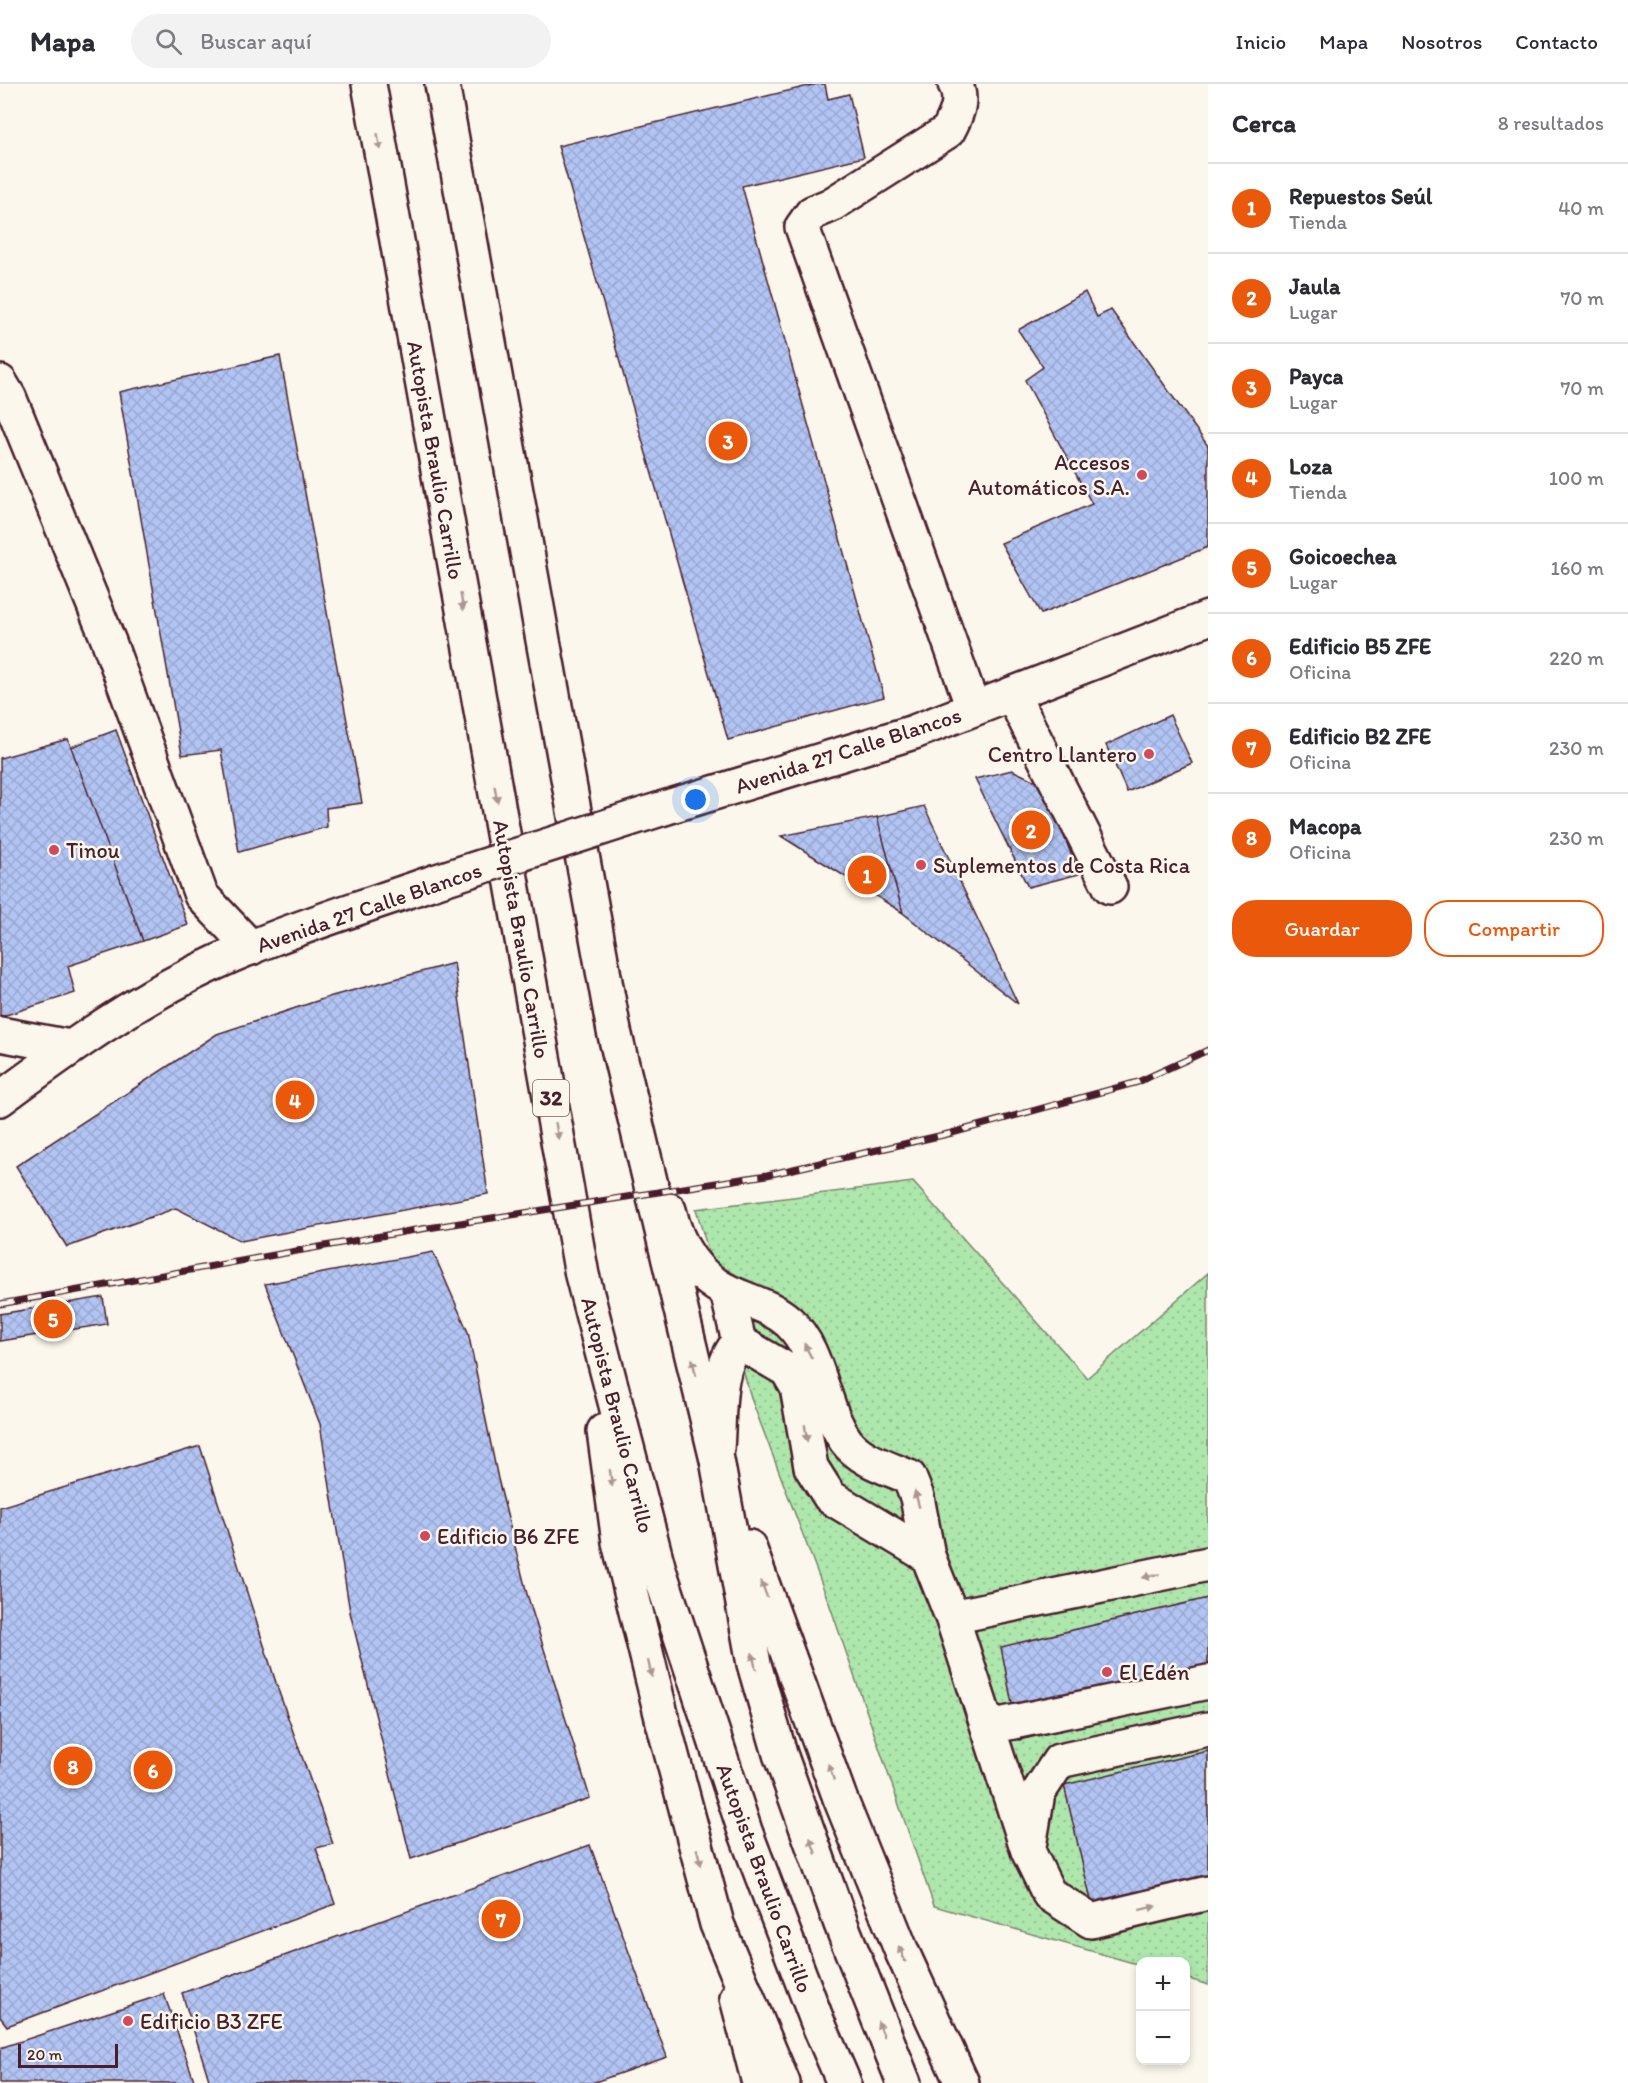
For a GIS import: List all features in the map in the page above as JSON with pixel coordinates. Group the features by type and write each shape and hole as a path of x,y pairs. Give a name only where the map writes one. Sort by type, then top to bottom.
{"main road":[{"name":"Autopista Braulio Carrillo","path":"369,84 582,1275 658,1570 745,1831 818,2023 844,2083"},
{"path":"442,84 614,1031 717,1460 754,1664 780,1755 841,1924 904,2083"},
{"path":"955,84 958,90 958,113 948,131 831,205 812,213 802,227 973,708"},
{"path":"0,382 9,397 109,642 201,895 251,948"},
{"name":"Avenida 27 Calle Blancos","path":"0,1099 70,1047 171,985 251,948 434,882 664,808 914,732 1208,618"},
{"path":"1012,694 1110,887"},
{"path":"614,1031 637,1076 674,1232 685,1254 697,1269 727,1291 755,1301 791,1323 809,1350 825,1401 847,1442 871,1461 909,1477 917,1497 928,1556 952,1617 1028,1851 1049,1894 1091,1921 1208,1893"},
{"path":"0,1034 70,1047"},
{"path":"582,1275 620,1542 663,1722 759,2083"},
{"path":"727,1291 739,1342 787,1370 799,1396 811,1467 830,1497 928,1556"},
{"path":"739,1342 728,1353 723,1378 717,1460 840,1798 902,1952 962,2083"},
{"path":"952,1617 1208,1564"},
{"path":"989,1727 1208,1682"},
{"path":"1028,1851 1038,1793 1059,1761 1208,1729"},
{"path":"717,1924 783,2083"}],"green space":[{"path":"913,1182 1087,1378 1208,1273 1208,1985 1190,1979 1190,1957 1136,1957 1136,1964 934,1906 829,1603 752,1401 696,1209"}],"building":[{"path":"817,84 825,84 828,99 849,94 864,157 742,186 884,697 728,740 558,146"},
{"name":"Accesos Automáticos S.A.","path":"1085,292 1097,317 1111,310 1208,446 1208,547 1041,614 1001,543 1092,504 1025,380 1043,367 1018,330"},
{"path":"280,356 362,803 326,808 327,827 239,852 221,750 182,755 119,392"},
{"name":"Centro Llantero","path":"1170,715 1192,763 1127,792 1106,745"},
{"path":"116,730 188,925 143,941 71,747"},
{"name":"Tinou","path":"68,739 143,941 68,966 75,993 3,1016 0,1015 0,758"},
{"path":"1012,770 1044,785 1079,874 1028,887 975,779"},
{"name":"Suplementos de Costa Rica","path":"924,806 1018,1004 903,913 877,817"},
{"path":"877,817 903,913 781,836"},
{"path":"454,963 488,1194 241,1241 176,1208 67,1247 16,1166 217,1034 332,996"},
{"name":"Edificio B6 ZFE","path":"433,1252 468,1332 498,1479 527,1594 590,1798 411,1859 350,1612 320,1424 265,1284"},
{"path":"103,1297 107,1324 0,1341 0,1314"},
{"path":"200,1446 280,1695 333,1844 316,1848 335,1904 7,2026 0,2017 0,1507"},
{"name":"El Edén","path":"1208,1598 1208,1696 1019,1740 1001,1647"},
{"path":"1208,1751 1208,1882 1093,1909 1064,1785"},
{"path":"590,1845 667,2057 592,2083 210,2083 182,1993"},
{"name":"Edificio B3 ZFE","path":"164,1994 195,2083 0,2083 0,2048"}],"railway":[{"path":"0,1304 409,1231 767,1175 952,1133 1138,1082 1208,1050"}],"place":[{"name":"Payca","path":"728,441"},
{"name":"Accesos Automáticos S.A.","path":"1142,475"},
{"name":"Centro Llantero","path":"1149,754"},
{"name":"Jaula","path":"1031,830"},
{"name":"Tinou","path":"54,850"},
{"name":"Suplementos de Costa Rica","path":"921,865"},
{"name":"Repuestos Seúl","path":"867,875"},
{"name":"Loza","path":"295,1100"},
{"name":"Goicoechea","path":"53,1319"},
{"name":"Edificio B6 ZFE","path":"425,1536"},
{"name":"El Edén","path":"1107,1672"},
{"name":"Macopa","path":"73,1766"},
{"name":"Edificio B5 ZFE","path":"153,1770"},
{"name":"Edificio B2 ZFE","path":"501,1919"},
{"name":"Edificio B3 ZFE","path":"128,2021"}]}
